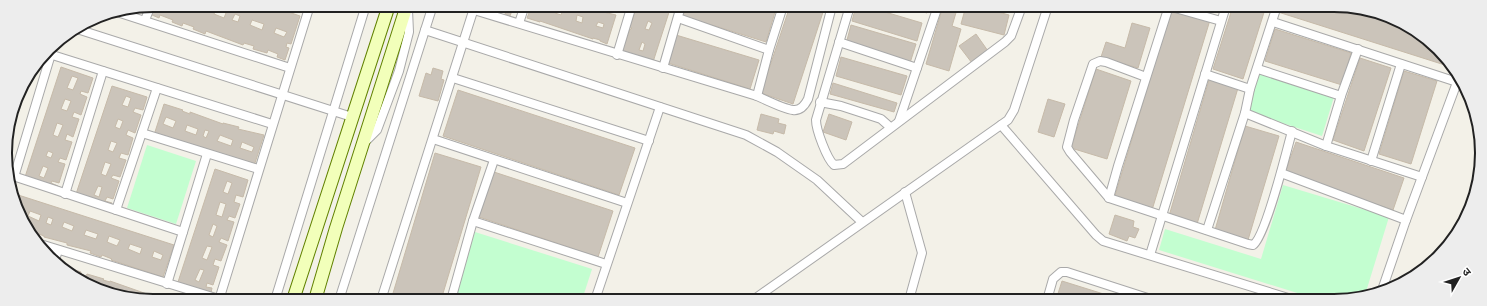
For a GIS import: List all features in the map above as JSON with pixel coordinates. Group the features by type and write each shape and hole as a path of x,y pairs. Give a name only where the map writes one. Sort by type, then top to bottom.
{"street":[{"path":"145,20 148,12"},
{"path":"221,294 307,12"},
{"path":"277,294 364,12"},
{"path":"294,294 387,12"},
{"path":"317,294 406,12"},
{"path":"341,294 431,12"},
{"path":"383,294 473,12"},
{"path":"486,12 617,55 757,96 793,110 798,109 805,104 830,12"},
{"path":"520,23 523,12"},
{"path":"617,55 630,12"},
{"path":"663,68 680,12"},
{"path":"757,96 779,12"},
{"path":"848,12 820,102 816,120 816,126 829,159 834,165 842,164 1005,42 1011,36 1020,12"},
{"path":"898,121 936,12"},
{"path":"761,294 1008,120 1014,110 1046,12"},
{"path":"1109,198 1167,12"},
{"path":"1190,12 1221,21"},
{"path":"1150,255 1224,12"},
{"path":"1207,230 1245,113 1250,89 1276,12"},
{"path":"126,15 290,68"},
{"path":"678,18 769,50"},
{"path":"1273,22 1401,64 1453,78"},
{"path":"425,30 746,136 777,152 817,180 862,222"},
{"path":"83,31 352,117"},
{"path":"839,42 917,68"},
{"path":"1326,146 1341,96 1358,49"},
{"path":"52,54 272,124"},
{"path":"13,172 45,62"},
{"path":"1146,77 1106,62 1096,62 1093,64 1074,120 1067,147 1109,198 1254,245 1259,240 1281,173 1292,131"},
{"path":"1371,161 1401,64"},
{"path":"1258,68 1341,96"},
{"path":"65,194 103,71"},
{"path":"1205,74 1250,89"},
{"path":"453,78 649,141"},
{"path":"1384,285 1456,84"},
{"path":"116,210 157,88"},
{"path":"820,102 840,106 881,119 890,127"},
{"path":"597,294 660,107"},
{"path":"1245,113 1326,146 1422,177"},
{"path":"1001,125 1096,235 1103,241 1275,294"},
{"path":"142,134 258,170"},
{"path":"433,139 627,203"},
{"path":"167,284 207,154"},
{"path":"452,294 473,221 494,160"},
{"path":"1281,173 1406,220"},
{"path":"14,177 183,232"},
{"path":"905,192 922,253 911,294"},
{"path":"473,221 606,264"},
{"path":"47,246 200,294"},
{"path":"56,256 58,250"},
{"path":"1049,294 1053,278 1061,272 1067,272 1138,294"}],"green space":[{"path":"1259,72 1334,97 1322,136 1246,111"},
{"path":"147,145 196,161 176,224 127,208"},
{"path":"1283,185 1389,217 1367,290 1352,293 1300,294 1159,250 1165,229 1261,259"},
{"path":"475,232 592,269 584,294 455,294"}],"building":[{"path":"153,12 215,12 214,14 224,18 226,13 224,12 289,12 300,16 291,44 287,43 286,47 289,48 285,60 277,57 278,54 268,50 267,53 253,49 254,46 244,43 243,45 206,31 205,34 193,29 194,27 183,23 182,26 172,22 173,20 160,15 159,18 152,15","holes":["235,14 240,16 238,22 232,20","252,20 264,24 262,30 250,25","276,28 287,32 284,37 274,33"]},
{"path":"506,12 511,12 510,16 505,14"},
{"path":"529,12 555,12 561,15 562,12 604,12 616,15 607,44 600,40 527,18","holes":["577,15 583,17 582,23 576,21","598,22 604,24 603,28 596,26"]},
{"path":"635,12 669,12 653,62 622,52 630,29 632,28 630,27","holes":["648,21 652,23 649,30 645,29","642,42 645,44 643,51 639,50"]},
{"path":"684,12 775,12 766,42 683,16"},
{"path":"788,12 823,12 793,104 761,93"},
{"path":"854,12 885,12 922,23 917,41 852,21"},
{"path":"941,12 956,12 952,26 961,29 949,71 926,64"},
{"path":"964,12 998,12 1009,15 1004,35 961,24"},
{"path":"1170,12 1182,12 1210,20 1152,210 1114,199"},
{"path":"1231,12 1264,12 1243,79 1213,69"},
{"path":"1278,12 1343,12 1379,19 1404,31 1420,41 1434,53 1444,65"},
{"path":"1132,23 1150,28 1138,68 1101,57 1106,42 1125,48"},
{"path":"851,25 916,44 910,63 846,44"},
{"path":"1275,29 1351,53 1342,85 1265,61"},
{"path":"976,34 988,51 972,63 959,46"},
{"path":"676,35 759,60 750,89 668,63"},
{"path":"841,57 907,76 901,95 836,76"},
{"path":"1360,58 1391,68 1364,151 1333,140"},
{"path":"61,67 93,78 88,93 81,91 80,94 87,97 81,115 74,112 72,117 79,119 73,137 67,134 65,140 72,142 66,160 60,158 58,162 65,164 59,183 52,181 51,183 58,186 57,188 25,177","holes":["72,76 78,78 73,90 67,88","65,99 71,101 67,111 61,109","57,123 63,125 58,137 53,135","48,151 53,153 51,158 46,156","43,166 48,168 44,178 39,176"]},
{"path":"433,68 443,71 441,79 444,80 438,101 419,96 426,73 431,75"},
{"path":"1096,69 1131,81 1107,159 1071,148"},
{"path":"1404,71 1437,81 1411,164 1379,154"},
{"path":"1209,80 1238,88 1197,224 1169,216"},
{"path":"833,83 897,103 894,112 830,94"},
{"path":"112,86 147,97 143,110 135,108 133,112 141,115 135,133 128,130 126,135 133,138 128,155 121,153 119,158 126,160 120,177 113,175 111,178 119,181 113,199 107,197 105,201 112,203 111,206 76,194","holes":["126,96 131,98 128,107 122,105","118,119 123,121 120,129 115,127","111,141 117,143 113,152 108,150","105,162 111,164 106,176 101,174","98,186 102,187 99,197 94,195"]},
{"path":"458,90 635,148 619,195 443,136"},
{"path":"1048,99 1065,104 1054,137 1038,132"},
{"path":"164,104 183,110 182,111 190,114 190,112 223,124 239,127 238,129 264,135 254,166 154,135","holes":["166,117 176,121 173,128 163,124","187,125 198,129 196,135 185,131","205,130 209,131 206,138 203,136","220,135 233,140 231,146 217,141","242,142 254,147 252,152 240,148"]},
{"path":"761,114 779,119 778,123 786,125 784,134 774,131 773,134 757,130"},
{"path":"829,114 852,122 846,140 823,132"},
{"path":"1245,126 1279,136 1248,240 1215,230"},
{"path":"1296,142 1404,178 1393,210 1285,173"},
{"path":"435,153 481,167 443,294 393,294"},
{"path":"215,169 248,180 243,197 236,195 234,202 240,204 235,218 229,216 227,220 234,222 228,241 221,238 219,242 227,245 221,261 215,259 213,265 219,267 213,285 207,283 206,287 212,288 211,293 178,282","holes":["227,181 232,183 228,194 223,192","220,202 226,204 222,217 216,215","213,224 217,226 213,237 209,235","207,246 212,247 207,260 202,258","200,269 204,270 199,282 195,280"]},
{"path":"494,172 613,211 598,257 479,217"},
{"path":"18,195 174,245 163,277 111,260 112,259 102,255 101,257 90,253 91,251 67,245 67,243 44,237 39,234 31,224","holes":["30,211 41,215 39,221 28,216","48,217 53,219 51,225 46,223","64,222 74,226 72,231 62,227","86,230 98,234 96,239 84,235","109,236 120,240 117,246 107,242","130,244 142,248 140,254 128,249","154,251 163,255 161,260 152,257"]},
{"path":"1115,215 1134,221 1133,227 1139,229 1135,238 1129,236 1127,241 1109,234"},
{"path":"75,270 86,276 87,274 147,294 108,287 82,275"},
{"path":"1062,281 1104,294 1058,294"}]}
